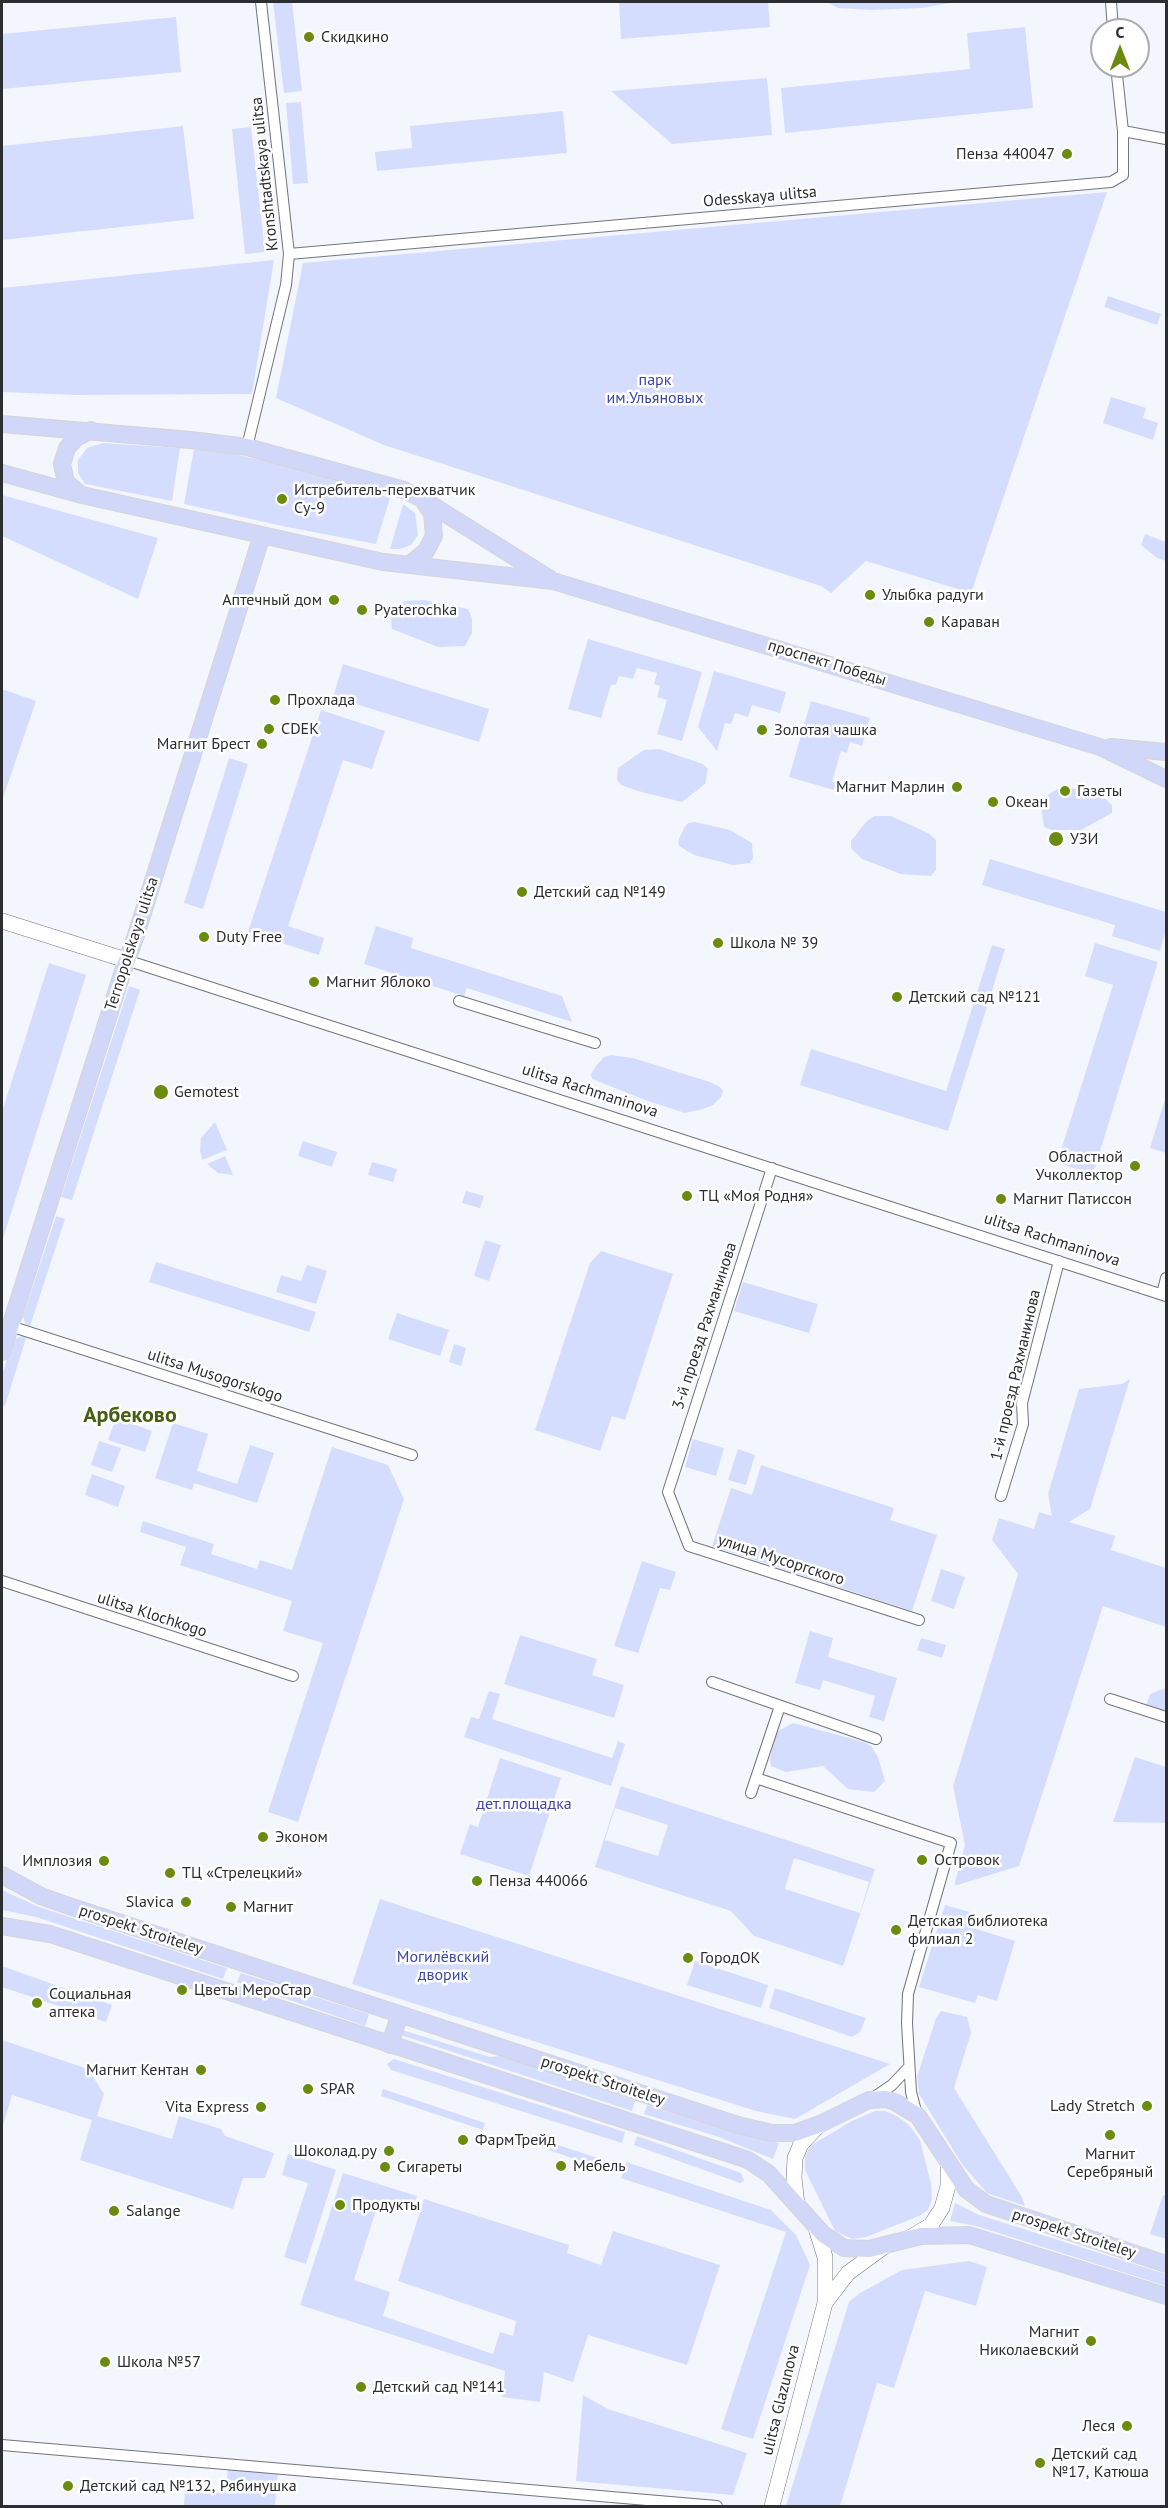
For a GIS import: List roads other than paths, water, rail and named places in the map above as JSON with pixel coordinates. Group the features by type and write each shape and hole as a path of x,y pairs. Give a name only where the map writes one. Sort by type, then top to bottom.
{"main road":[{"path":"2,424 91,430"},
{"name":"проспект Победы","path":"91,430 247,447 404,490 553,581"},
{"path":"82,495 66,482 62,464 67,448 76,438 91,430"},
{"path":"2,473 82,495"},
{"name":"проспект Победы","path":"82,495 383,562 553,581 1100,747 1167,779"},
{"path":"410,565 426,551 434,536 432,514 422,499"},
{"name":"Ternopolskaya ulitsa","path":"2,1352 262,535"},
{"name":"проспект Победы","path":"1100,747 1167,752"},
{"name":"prospekt Stroiteley","path":"2,1875 41,1896 63,1904 399,2016 738,2125 772,2133 807,2130 869,2100 885,2099 895,2102 918,2116 966,2188 986,2204 1167,2264"},
{"name":"prospekt Stroiteley","path":"2,1926 50,1934 748,2160 769,2174 831,2241 844,2247 869,2249 911,2237 945,2234 979,2237 1167,2296"},
{"path":"390,2045 399,2016"}],"street":[{"name":"Kronshtadtskaya ulitsa","path":"247,447 286,285 289,254 261,2"},
{"path":"1111,2 1112,18"},
{"name":"Odesskaya ulitsa","path":"289,254 1111,182 1123,175 1123,131 1117,78"},
{"path":"1123,131 1167,139"},
{"name":"ulitsa Rachmaninova","path":"2,921 1164,1295"},
{"path":"459,1000 595,1043"},
{"name":"3-й проезд Рахманинова","path":"668,1492 772,1168"},
{"name":"1-й проезд Рахманинова","path":"1001,1496 1023,1424 1022,1403 1059,1261"},
{"path":"1164,1295 1167,1278"},
{"name":"ulitsa Musogorskogo","path":"10,1326 412,1455"},
{"name":"улица Мусоргского","path":"668,1492 689,1546 919,1620"},
{"name":"ulitsa Klochkogo","path":"2,1581 293,1676"},
{"path":"712,1682 876,1739"},
{"path":"1110,1700 1167,1717"},
{"path":"751,1793 780,1706"},
{"path":"756,1778 951,1843 908,1994 910,2092 918,2116"},
{"path":"869,2100 882,2093 909,2067"},
{"path":"797,2204 794,2178 795,2158 801,2144 820,2124"},
{"path":"911,2237 931,2225 942,2208 948,2186 948,2162"},
{"name":"ulitsa Glazunova","path":"772,2506 825,2303 825,2258 815,2225"},
{"name":"ulitsa Glazunova","path":"825,2303 848,2273 887,2244"},
{"path":"2,2445 717,2506"}],"place":[{"name":"Скидкино","path":"309,37"},
{"name":"Пенза 440047","path":"1067,154"},
{"name":"Истребитель-перехватчик Су-9","path":"282,499"},
{"name":"Улыбка радуги","path":"870,595"},
{"name":"Аптечный дом","path":"334,600"},
{"name":"Pyaterochka","path":"362,610"},
{"name":"Караван","path":"929,622"},
{"name":"Прохлада","path":"275,700"},
{"name":"CDEK","path":"269,729"},
{"name":"Золотая чашка","path":"762,730"},
{"name":"Магнит Брест","path":"262,744"},
{"name":"Магнит Марлин","path":"957,787"},
{"name":"Газеты","path":"1065,791"},
{"name":"Океан","path":"993,802"},
{"name":"УЗИ","path":"1056,839"},
{"name":"Детский сад №149","path":"522,892"},
{"name":"Duty Free","path":"204,937"},
{"name":"Школа № 39","path":"718,943"},
{"name":"Магнит Яблоко","path":"314,982"},
{"name":"Детский сад №121","path":"897,997"},
{"name":"Gemotest","path":"161,1092"},
{"name":"Областной Учколлектор","path":"1135,1166"},
{"name":"ТЦ «Моя Родня»","path":"687,1196"},
{"name":"Магнит Патиссон","path":"1001,1199"},
{"name":"Эконом","path":"263,1837"},
{"name":"Островок","path":"922,1860"},
{"name":"Имплозия","path":"104,1861"},
{"name":"ТЦ «Стрелецкий»","path":"170,1873"},
{"name":"Пенза 440066","path":"477,1881"},
{"name":"Slavica","path":"186,1902"},
{"name":"Магнит","path":"231,1907"},
{"name":"Детская библиотека филиал 2","path":"896,1930"},
{"name":"ГородОК","path":"688,1958"},
{"name":"Цветы МероСтар","path":"182,1990"},
{"name":"Социальная аптека","path":"37,2003"},
{"name":"Магнит Кентан","path":"201,2070"},
{"name":"SPAR","path":"308,2089"},
{"name":"Lady Stretch","path":"1147,2106"},
{"name":"Vita Express","path":"261,2107"},
{"name":"Магнит Серебряный","path":"1110,2135"},
{"name":"ФармТрейд","path":"463,2140"},
{"name":"Шоколад.ру","path":"389,2151"},
{"name":"Мебель","path":"561,2166"},
{"name":"Сигареты","path":"385,2167"},
{"name":"Продукты","path":"340,2205"},
{"name":"Salange","path":"114,2211"},
{"name":"Магнит Николаевский","path":"1091,2341"},
{"name":"Школа №57","path":"105,2362"},
{"name":"Детский сад №141","path":"361,2387"},
{"name":"Леся","path":"1127,2426"},
{"name":"Детский сад №17, Катюша","path":"1040,2463"},
{"name":"Детский сад №132, Рябинушка","path":"68,2486"}],"district":[{"name":"Арбеково","path":"130,1416"}],"park label":[{"name":"парк им.Ульяновых","path":"655,389"},
{"name":"дет.площадка","path":"524,1804"},
{"name":"Могилёвский дворик","path":"443,1966"}]}
